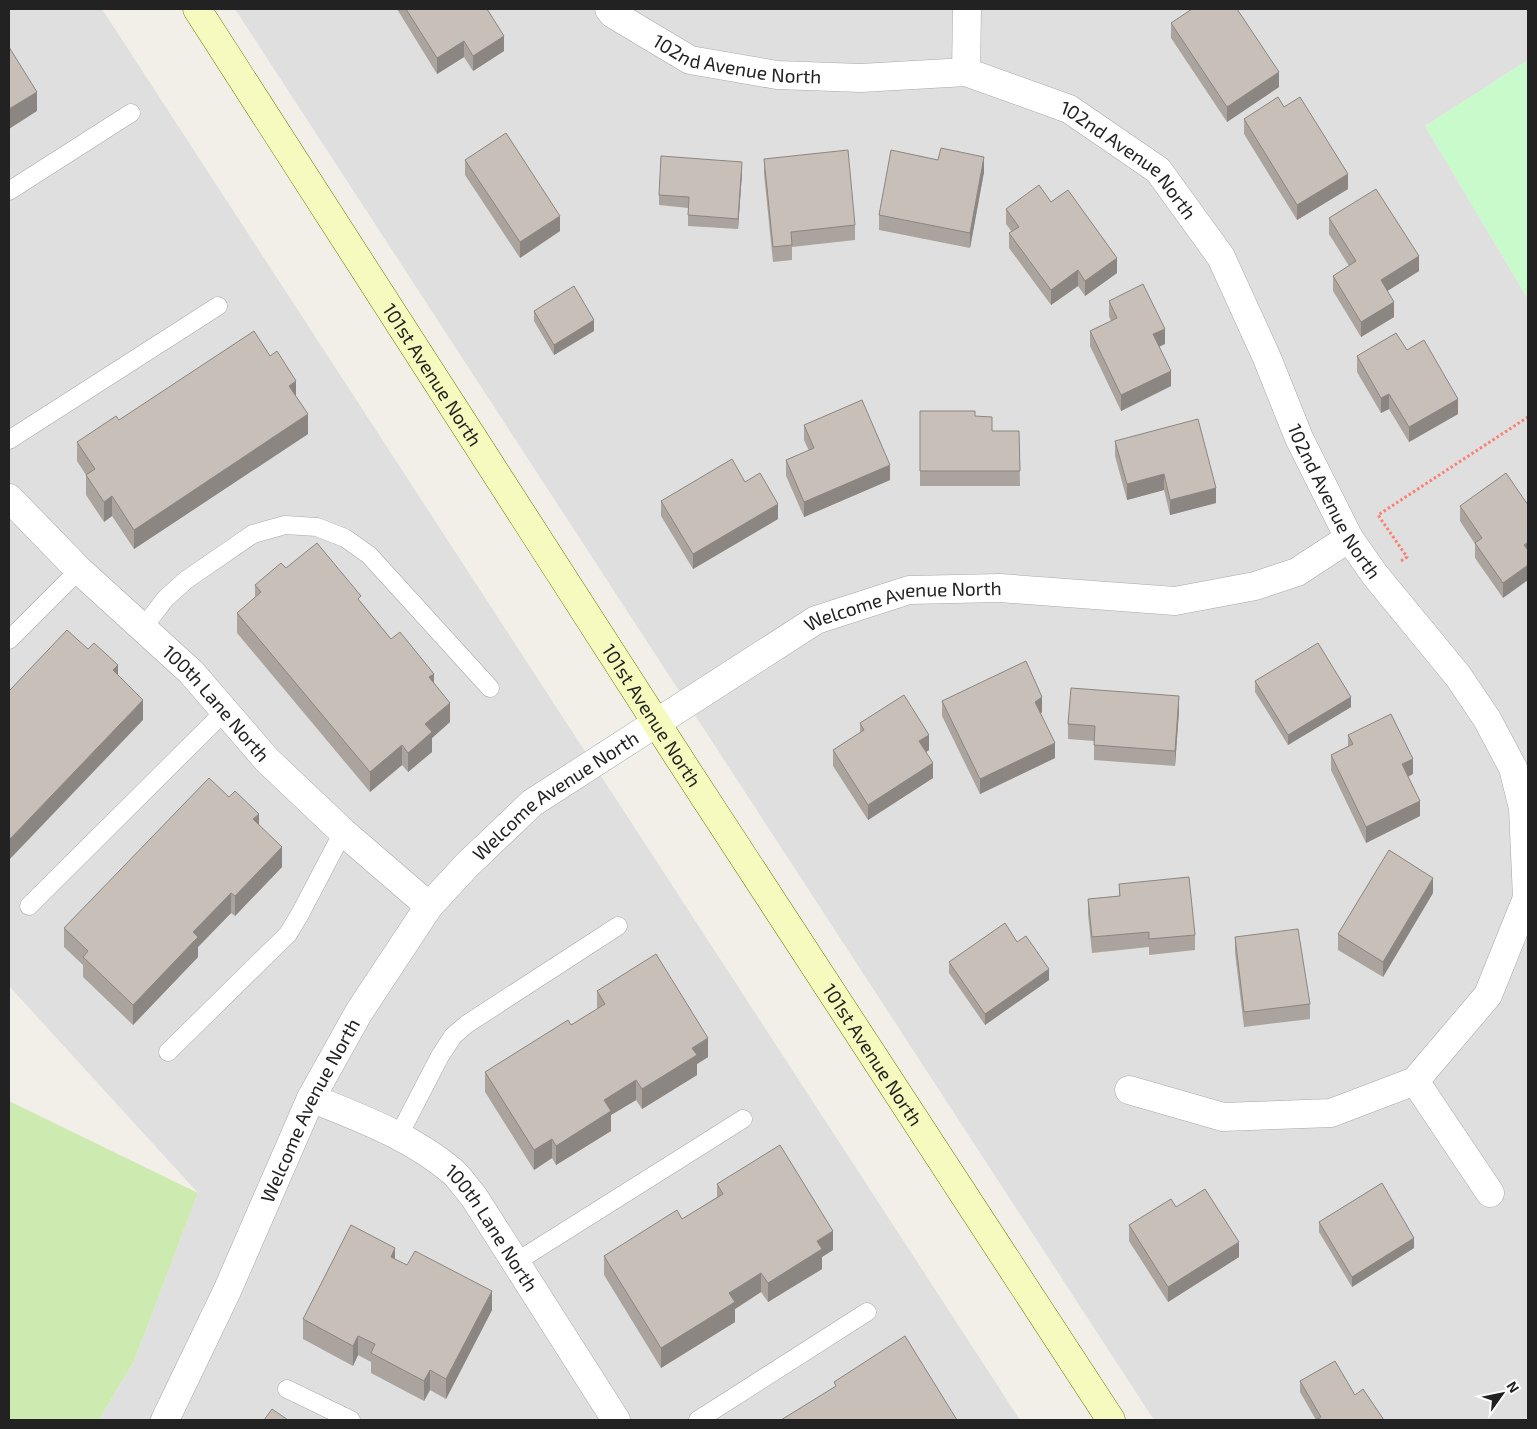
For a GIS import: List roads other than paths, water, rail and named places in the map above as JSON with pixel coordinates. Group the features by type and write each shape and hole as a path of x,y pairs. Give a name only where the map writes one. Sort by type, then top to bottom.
{"street":[{"name":"101st Avenue North","path":"197,9 657,722 1111,1420"},
{"name":"102nd Avenue North","path":"609,9 613,14 690,60 777,74 861,78 966,72 1069,108 1158,170 1221,257 1267,358 1299,438 1349,538 1375,575 1458,676 1488,719 1514,768 1523,808 1527,898 1488,995 1415,1081 1331,1113 1223,1117 1129,1090"},
{"path":"966,72 967,9"},
{"name":"100th Lane North","path":"9,498 79,570 191,672 267,760 343,832 429,906"},
{"name":"Welcome Avenue North","path":"165,1420 227,1291 311,1098 358,1012 429,906 467,865 532,803 816,620 910,590 1000,588 1175,600 1255,586 1297,572 1349,538"},
{"path":"1415,1081 1490,1193"},
{"name":"100th Lane North","path":"311,1098 399,1135 428,1153 453,1172 474,1197 616,1420"}],"lane":[{"path":"9,191 131,113"},
{"path":"9,440 218,306"},
{"path":"143,628 165,599 186,580 253,534 284,525 317,527 345,538 369,555 490,688"},
{"path":"9,640 79,570"},
{"path":"28,906 225,711"},
{"path":"168,1052 288,934 343,832"},
{"path":"399,1135 440,1056 453,1036 467,1024 618,926"},
{"path":"516,1262 743,1119"},
{"path":"698,1420 867,1312"},
{"path":"287,1389 351,1420"}]}
